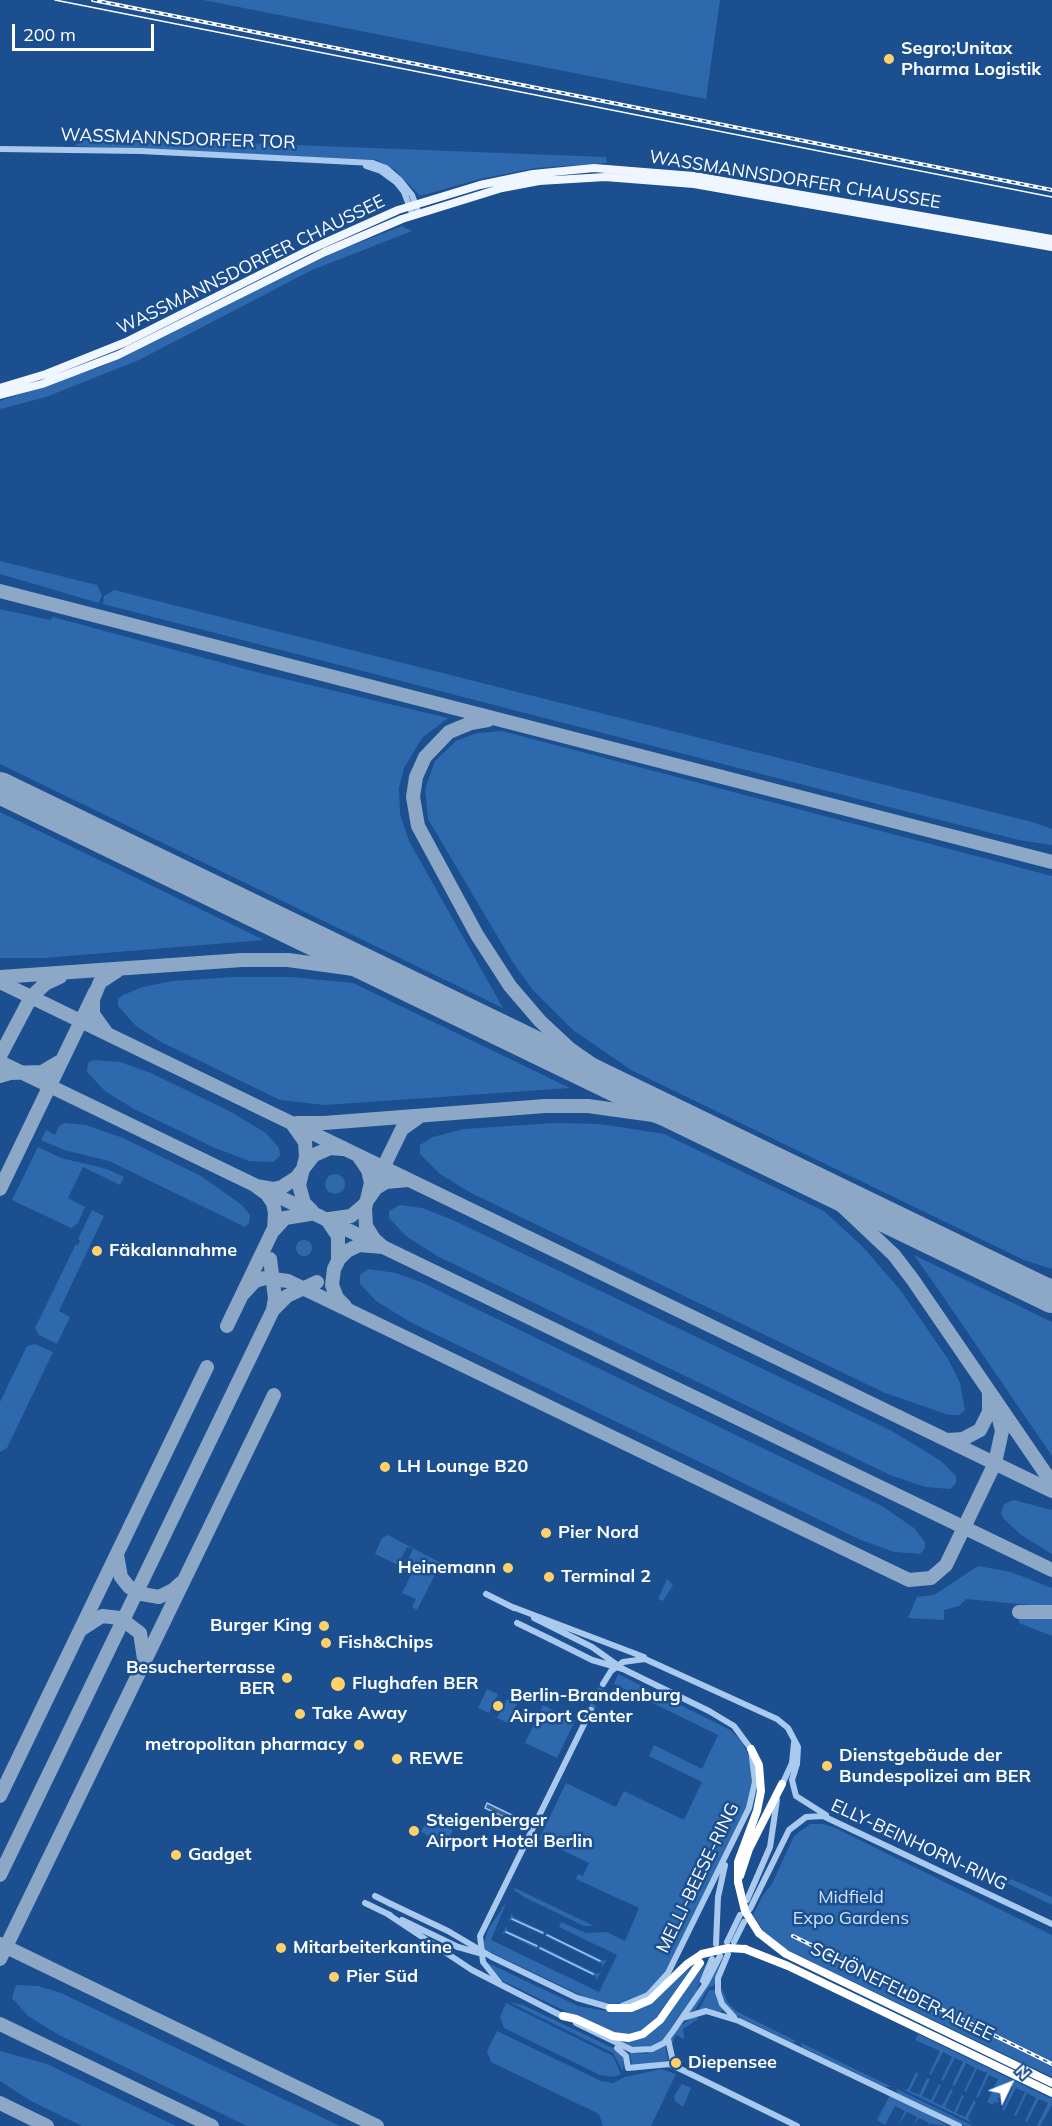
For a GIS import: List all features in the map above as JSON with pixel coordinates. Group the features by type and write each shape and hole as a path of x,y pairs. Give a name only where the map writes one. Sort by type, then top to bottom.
{"highway":[{"path":"738,1882 738,1862 757,1811 761,1791 759,1765 751,1749"},
{"path":"738,1882 749,1849 782,1784"},
{"name":"SCHÖNEFELDER ALLEE","path":"738,1882 745,1911 759,1933 786,1954 1052,2083"},
{"name":"SCHÖNEFELDER ALLEE","path":"701,1959 723,1949 745,1949 788,1966 1052,2093"},
{"path":"610,2008 631,2008 650,2000 687,1964 701,1959"},
{"path":"563,2016 576,2019 613,2036 629,2037 643,2034 660,2020 701,1959"}],"main road":[{"name":"WASSMANNSDORFER CHAUSSEE","path":"0,388 46,374 126,342 311,249 413,206 480,185 533,174 594,168 645,170 694,176 1052,239"},
{"name":"WASSMANNSDORFER CHAUSSEE","path":"0,395 42,384 118,355 325,252 416,215 502,188 558,179 605,177 694,184 1052,247"}],"street":[{"name":"WASSMANNSDORFER TOR","path":"0,149 141,151 373,163 391,171 405,185 416,215"},
{"path":"486,1594 584,1643 623,1669 721,1717 738,1731 751,1749"},
{"path":"510,1606 650,1660 763,1711 781,1722 794,1740 798,1755 792,1780 796,1796 806,1805 829,1817"},
{"path":"518,1624 592,1660 623,1669"},
{"path":"603,1684 611,1671 623,1662 637,1658 650,1660"},
{"path":"552,2011 547,2005 502,1984 491,1974 483,1962 480,1936 591,1710"},
{"path":"747,1900 770,1847 775,1809 782,1784 792,1762 794,1740"},
{"name":"MELLI-BEESE-RING","path":"610,2008 639,2001 662,1983 692,1927 754,1793 755,1771 751,1749"},
{"name":"ELLY-BEINHORN-RING","path":"750,1909 792,1826 806,1817 829,1817 1052,1924"},
{"path":"731,1846 721,1881 723,1949 718,1992 725,2009 739,2021"},
{"path":"375,1896 577,1998 610,2008"},
{"path":"365,1903 458,1947 492,1957"},
{"path":"386,1913 472,1970 632,2050 652,2049 668,2038 706,1983 740,1915"},
{"path":"734,1942 744,1922"},
{"path":"687,2010 712,1959"},
{"path":"681,2018 706,2011 739,2021 959,2126"},
{"path":"563,2016 573,2026 621,2050 626,2056 628,2068 636,2069 662,2063 674,2066 797,2126"},
{"path":"668,2038 668,2047 674,2066"}],"green space":[{"path":"203,0 720,0 706,99"},
{"path":"87,137 606,157 607,163 535,168 480,179 420,196 395,170 377,160 75,146"},
{"path":"402,226 412,231 312,270 139,360 46,397 0,409 0,401 103,366 335,252"},
{"path":"0,561 97,585 102,595 99,603 0,574"},
{"path":"114,590 1032,822 1052,829 1052,845 1019,840 924,816 103,604 104,596"},
{"path":"0,609 50,620 53,617 260,673 448,718 422,738 404,768 399,788 400,814 409,841 503,1008 0,764"},
{"path":"502,731 1052,876 1052,1269 1024,1260 631,1070 573,1030 532,989 512,961 428,819 425,789 435,761 456,741 477,733"},
{"path":"0,812 264,940 44,958 0,958"},
{"path":"233,977 291,977 353,983 570,1088 325,1105 280,1100 161,1042 136,1026 118,1006 118,999 123,995 143,987 172,981"},
{"path":"93,1060 120,1062 151,1073 231,1112 266,1133 279,1148 280,1156 273,1162 249,1161 215,1148 134,1109 105,1091 87,1072 88,1063"},
{"path":"64,1123 86,1125 123,1138 201,1176 242,1205 250,1215 249,1223 245,1227 109,1161 64,1150 41,1140 46,1130 55,1135 59,1126"},
{"path":"554,1123 600,1124 664,1134 824,1211 863,1247 901,1291 948,1359 960,1383 965,1410 959,1415 949,1415 885,1393 471,1193 440,1174 420,1154 420,1145 433,1137 464,1129"},
{"path":"38,1147 61,1158 107,1169 124,1177 120,1185 83,1167 68,1198 85,1207 78,1223 71,1228 12,1200"},
{"path":"331,1174 339,1174 345,1180 345,1188 339,1194 331,1194 325,1188 325,1180"},
{"path":"400,1205 422,1208 453,1220 892,1431 941,1461 956,1476 956,1483 950,1489 925,1487 890,1475 437,1256 406,1236 389,1218 389,1211"},
{"path":"92,1210 104,1216 59,1311 70,1317 57,1344 39,1335 35,1328 76,1244 78,1245 80,1240 78,1239"},
{"path":"301,1240 307,1240 312,1248 310,1254 301,1256 296,1251 296,1245"},
{"path":"914,1255 1052,1322 1052,1456 940,1292"},
{"path":"368,1269 396,1273 421,1282 882,1506 914,1528 925,1542 925,1548 920,1554 894,1552 861,1540 410,1322 376,1301 360,1284 360,1275"},
{"path":"35,1344 53,1352 7,1448 0,1452 0,1402 27,1346"},
{"path":"1014,1500 1052,1510 1052,1554 1021,1535 1004,1519 1001,1513 1004,1504"},
{"path":"388,1535 441,1563 417,1610 412,1607 416,1599 402,1593 411,1575 403,1571 413,1549 407,1547 398,1565 375,1554 382,1538"},
{"path":"978,1566 1011,1572 1052,1588 1052,1607 966,1599 959,1606 944,1610 944,1620 908,1618 917,1597 934,1595"},
{"path":"667,1579 673,1585 663,1601 658,1599"},
{"path":"1019,1617 1052,1618 1052,1636 1019,1623"},
{"path":"618,1674 730,1730 742,1741 753,1766 751,1798 666,1972 648,1992 624,2003 612,2004 589,1999 484,1949 484,1942 489,1928 507,1901 491,1940 599,1992 617,1955 559,1927 561,1922 586,1933 607,1932 625,1941 639,1908 576,1879 578,1874 583,1876 589,1863 539,1839 566,1783 616,1807 624,1791 684,1820 702,1782 649,1756 654,1745 702,1769 718,1735 614,1684"},
{"path":"487,1689 498,1694 489,1713 478,1708"},
{"path":"507,1699 517,1704 508,1723 497,1718"},
{"path":"543,1705 575,1721 557,1758 525,1743"},
{"path":"428,1818 453,1830 446,1844 421,1832"},
{"name":"Midfield Expo Gardens","path":"810,1824 833,1827 1052,1935 1052,2077 783,1948 767,1936 753,1915 763,1895 772,1884 794,1836"},
{"path":"1011,1879 1052,1897 1052,1905 1007,1883"},
{"path":"515,1888 594,1926 584,1926 524,1897 514,1890"},
{"path":"512,1913 513,1917 545,1932 543,1935 511,1920 508,1922"},
{"path":"506,1926 507,1930 538,1945 537,1949 505,1933 502,1935"},
{"path":"546,1933 604,1961 607,1959 602,1968 602,1964 545,1936"},
{"path":"540,1946 598,1974 601,1972 596,1981 596,1977 538,1949"},
{"path":"722,1956 714,1986 709,1987 695,2010 689,2013"},
{"path":"486,1962 578,2006 611,2012 623,2011 694,1963 660,2014 642,2031 628,2035 604,2030 503,1981"},
{"path":"708,1962 696,1992 662,2041 654,2046 633,2048 614,2039 642,2037"},
{"path":"16,1985 38,1986 61,1993 340,2126 247,2126 59,2035 28,2016 12,1998"},
{"path":"722,1989 728,2003 736,2011 796,2041 793,2043 733,2014 726,2006 720,1990"},
{"path":"709,1990 715,1990 723,2010 720,2012 699,2010"},
{"path":"509,2002 523,2005 617,2050 624,2058 623,2072 613,2053"},
{"path":"506,2003 613,2056 621,2074 614,2077 600,2075 504,2028 500,2017"},
{"path":"696,2015 698,2019 683,2029 684,2039 676,2035 672,2044 671,2039 680,2026"},
{"path":"497,2031 601,2081 613,2083 625,2077 661,2069 676,2074 651,2126 603,2126 599,2114 491,2062 487,2051"},
{"path":"918,2034 1052,2099 1052,2105 1040,2126 1037,2126 1048,2103 1039,2099 1027,2122 1025,2121 1036,2098 1027,2093 1016,2116 1014,2115 1025,2092 1016,2088 1004,2111 1002,2110 1013,2087 1004,2083 1003,2090 999,2092 1002,2093 1000,2097 996,2099 999,2100 997,2103 994,2102 993,2105 987,2102 998,2079 989,2075 978,2098 976,2097 987,2073 977,2069 966,2092 964,2091 975,2068 966,2063 955,2086 952,2085 963,2062 955,2058 943,2081 941,2080 952,2057 943,2052 931,2075 929,2074 940,2051 915,2040"},
{"path":"801,2043 892,2087 885,2087 802,2047"},
{"path":"665,2045 668,2060 638,2066 632,2064 629,2052 646,2054"},
{"path":"0,2051 47,2064 176,2126 82,2126 31,2101 0,2081"},
{"path":"916,2072 918,2074 910,2091 919,2095 927,2078 930,2079 922,2096 931,2100 939,2084 941,2085 933,2102 942,2106 951,2089 953,2090 945,2107 954,2112 962,2095 964,2096 956,2113 965,2117 974,2100 976,2102 968,2118 972,2123 904,2090 908,2089"},
{"path":"682,2084 691,2088 683,2107 675,2101 674,2096"},
{"path":"897,2089 973,2126 965,2126 897,2093"},
{"path":"890,2095 948,2126 931,2124 928,2126 929,2123 919,2118 913,2126 917,2117 907,2112 898,2126 905,2111 895,2106 885,2125 877,2120"}],"shaded area":[{"path":"487,1803 522,1820 520,1825 485,1808"}],"waterway":[{"path":"512,1919 543,1933"},
{"path":"506,1932 537,1946"},
{"path":"547,1935 600,1961"},
{"path":"540,1948 593,1974"}],"taxiway":[{"path":"0,591 1052,862"},
{"path":"488,720 471,723 449,732 425,757 416,777 413,797 418,826 477,935 510,986 540,1021 570,1049 637,1096"},
{"path":"0,977 242,960 288,960 354,969 417,990"},
{"path":"106,1032 93,1014 93,999 100,982 117,971"},
{"path":"0,1056 31,997 45,984 60,977"},
{"path":"0,982 1052,1491"},
{"path":"0,1189 95,992"},
{"path":"0,1062 1052,1570"},
{"path":"0,1076 10,1073 42,1072 59,1062"},
{"path":"297,1123 324,1123 545,1106 588,1106 653,1115 724,1138"},
{"path":"380,1174 402,1129 419,1117"},
{"path":"293,1125 305,1142 306,1157 299,1185 304,1203 312,1211"},
{"path":"274,1230 273,1203 267,1194 256,1186 273,1189 282,1187 296,1178 314,1155 330,1148 342,1149"},
{"path":"338,1260 347,1251 359,1245 383,1247 374,1239 366,1226 365,1208 371,1183 368,1170 359,1157"},
{"path":"787,1168 840,1204 894,1255 1052,1483"},
{"path":"329,1219 351,1216 364,1205 376,1188 386,1182 408,1180"},
{"path":"274,1230 285,1218 310,1214"},
{"path":"328,1221 338,1236 338,1260"},
{"path":"227,1326 276,1224"},
{"path":"342,1253 334,1269 332,1285 337,1298 345,1306"},
{"path":"270,1259 275,1298 273,1310 287,1296 317,1282"},
{"path":"1005,1274 1052,1286"},
{"path":"243,1294 255,1281 265,1278 288,1281 909,1580 931,1578 946,1565 995,1463 1002,1431 994,1398"},
{"path":"0,1875 273,1310"},
{"path":"0,1796 207,1367"},
{"path":"948,1440 963,1439 980,1430 989,1412 989,1394"},
{"path":"0,1959 274,1395"},
{"path":"117,1555 121,1577 129,1587 142,1594 159,1597 182,1582"},
{"path":"1019,1612 1052,1612"},
{"path":"82,1629 102,1616 120,1618 140,1633 144,1659"},
{"path":"0,1944 377,2126"},
{"path":"0,2024 212,2126"},
{"path":"0,2103 47,2126"}],"runway":[{"path":"0,788 1052,1297"}],"tunnel":[{"path":"591,1710 603,1684"}],"tram line":[{"path":"55,0 1052,197"}],"railway":[{"path":"93,0 1052,190"},
{"path":"793,1936 1052,2064"}],"place":[{"name":"Segro;Unitax Pharma Logistik","path":"889,59"},
{"name":"Fäkalannahme","path":"97,1251"},
{"name":"LH Lounge B20","path":"385,1467"},
{"name":"Pier Nord","path":"546,1533"},
{"name":"Heinemann","path":"508,1568"},
{"name":"Terminal 2","path":"549,1577"},
{"name":"Burger King","path":"324,1626"},
{"name":"Fish&Chips","path":"326,1643"},
{"name":"Besucherterrasse BER","path":"287,1678"},
{"name":"Flughafen BER","path":"338,1684"},
{"name":"Berlin-Brandenburg Airport Center","path":"498,1706"},
{"name":"Take Away","path":"300,1714"},
{"name":"metropolitan pharmacy","path":"359,1745"},
{"name":"REWE","path":"397,1759"},
{"name":"Dienstgebäude der Bundespolizei am BER","path":"827,1766"},
{"name":"Steigenberger Airport Hotel Berlin","path":"414,1831"},
{"name":"Gadget","path":"176,1855"},
{"name":"Mitarbeiterkantine","path":"281,1948"},
{"name":"Pier Süd","path":"334,1977"},
{"name":"Diepensee","path":"676,2063"}]}
